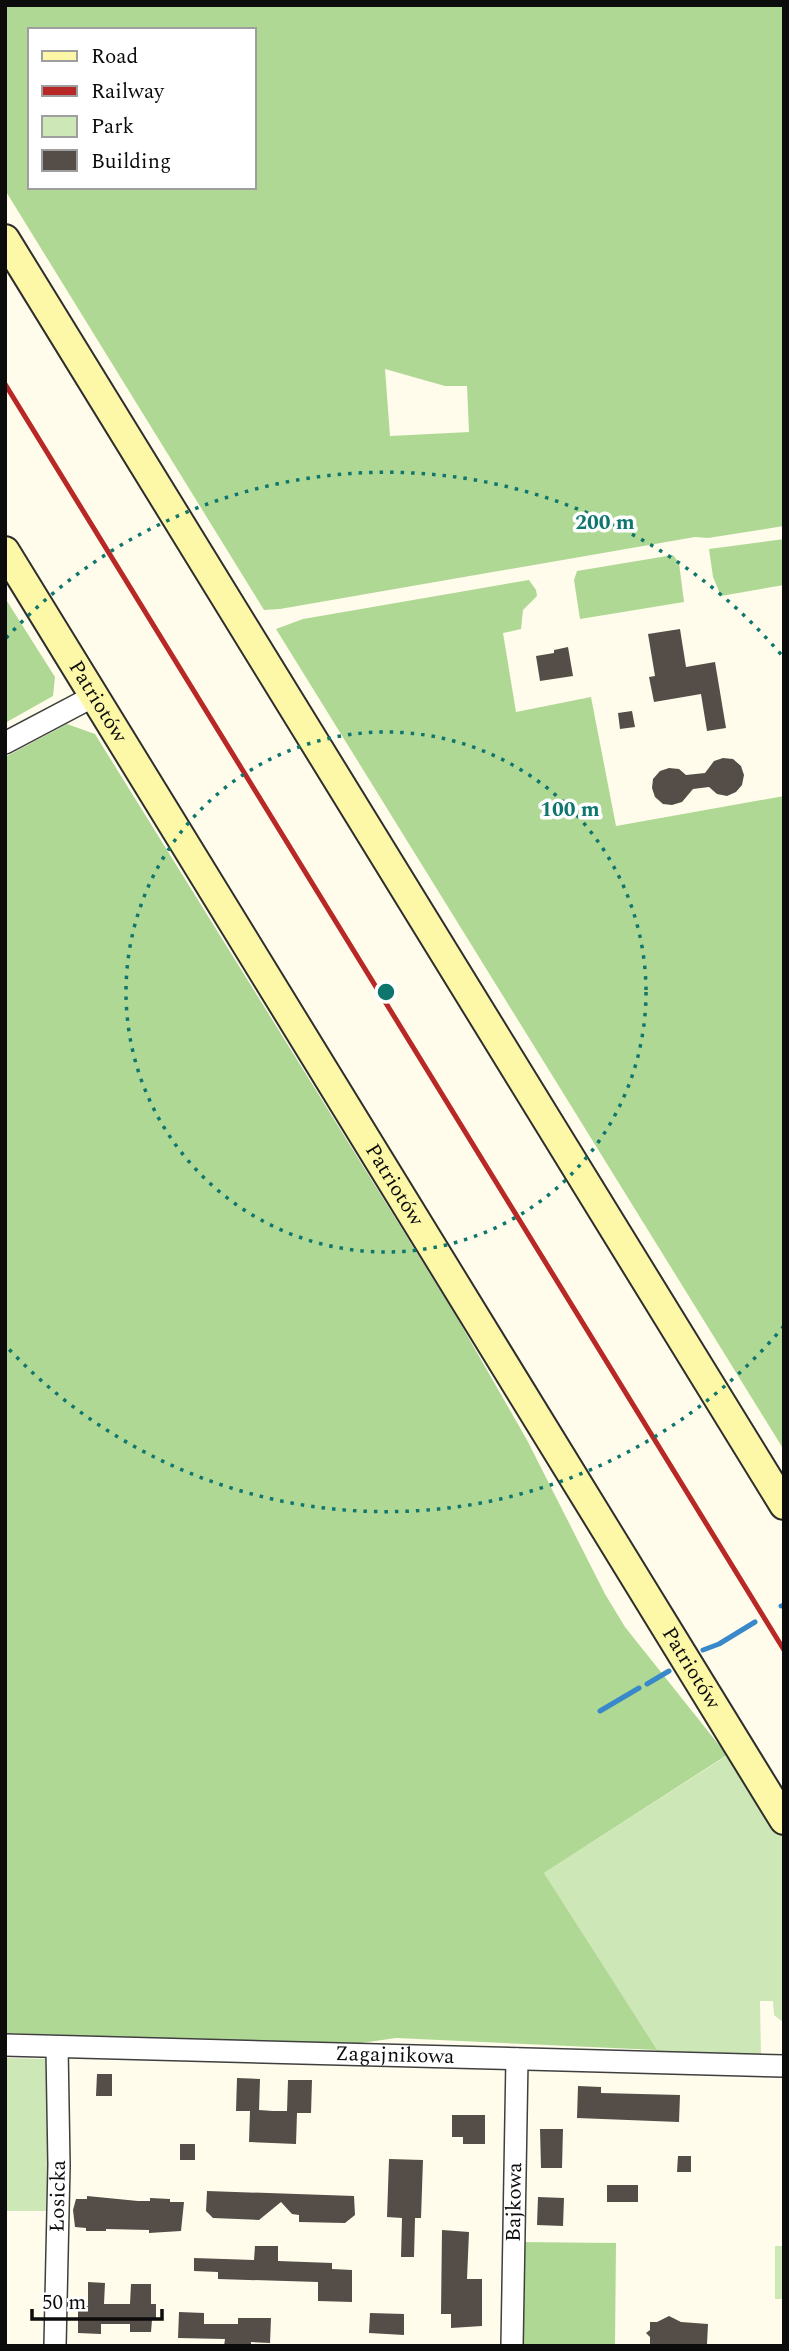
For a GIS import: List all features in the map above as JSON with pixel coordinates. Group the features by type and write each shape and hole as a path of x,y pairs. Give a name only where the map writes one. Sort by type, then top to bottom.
{"main road":[{"path":"5,239 780,1490"},
{"name":"Patriotów","path":"5,551 784,1820"}],"street":[{"path":"5,743 94,696"},
{"name":"Zagajnikowa","path":"5,2045 784,2066"},
{"name":"Łosicka","path":"55,2346 59,2165 57,2047"},
{"name":"Bajkowa","path":"512,2346 517,2059"}],"green space":[{"path":"5,5 784,5 784,526 708,538 695,537 264,610 5,190","holes":["385,369 445,386 467,386 469,432 390,436"]},
{"path":"784,539 784,585 721,596 713,577 709,549"},
{"path":"673,555 679,563 684,602 580,619 574,580 577,571"},
{"path":"529,580 537,596 523,610 521,629 503,633 516,712 591,697 616,826 784,796 784,1450 276,629 303,619"},
{"path":"5,598 55,677 53,696 5,723"},
{"path":"67,724 95,734 456,1316 527,1440 605,1594 625,1627 727,1755 544,1873 657,2050 396,2038 354,2044 5,2033 5,757"},
{"path":"731,1753 784,1838 784,2023 774,2015 773,2001 760,2001 761,2056 659,2055 544,1873"},
{"path":"5,2058 49,2059 48,2170 52,2211 5,2211"},
{"path":"518,2242 616,2243 615,2346 517,2346"},
{"path":"775,2246 784,2246 784,2299 775,2299"}],"building":[{"path":"680,629 686,667 715,662 726,728 707,731 701,694 654,702 649,677 655,676 648,634"},
{"path":"568,647 573,676 540,681 536,656"},
{"path":"632,711 635,727 620,729 618,713"},
{"path":"733,759 741,766 744,775 742,785 736,792 727,796 717,794 709,787 693,789 682,802 672,805 663,804 655,797 653,779 660,771 669,768 679,769 686,775 705,773 714,761"},
{"path":"97,2074 112,2074 112,2096 96,2096"},
{"path":"237,2078 260,2079 259,2110 273,2111 287,2111 288,2080 312,2080 311,2113 297,2113 296,2144 249,2142 250,2111 236,2111"},
{"path":"578,2086 601,2087 601,2093 680,2095 679,2122 577,2118"},
{"path":"452,2115 485,2115 485,2144 463,2144 463,2137 452,2137"},
{"path":"540,2129 563,2129 562,2168 541,2168"},
{"path":"180,2144 195,2144 195,2160 180,2160"},
{"path":"678,2156 691,2156 691,2172 677,2172"},
{"path":"389,2159 423,2160 421,2218 415,2218 414,2257 401,2257 402,2218 387,2217"},
{"path":"607,2185 638,2185 638,2202 607,2202"},
{"path":"207,2191 354,2196 355,2215 345,2223 299,2222 299,2215 292,2214 281,2202 259,2220 213,2218 206,2211"},
{"path":"87,2196 138,2201 150,2201 150,2198 170,2199 170,2202 184,2202 181,2231 86,2231 86,2228 75,2227 73,2210 76,2199 87,2199"},
{"path":"538,2197 564,2198 563,2226 537,2225"},
{"path":"442,2230 469,2232 467,2279 482,2279 482,2326 451,2328 451,2314 441,2314"},
{"path":"255,2246 278,2246 278,2261 332,2263 332,2269 352,2270 352,2302 318,2301 318,2282 218,2279 218,2272 194,2271 194,2258 254,2260"},
{"path":"88,2282 105,2283 104,2304 130,2304 131,2284 151,2284 151,2304 156,2304 156,2320 152,2320 151,2332 130,2332 130,2324 101,2324 101,2334 78,2333 78,2306 88,2306"},
{"path":"179,2312 204,2313 204,2324 238,2324 238,2318 271,2318 270,2343 251,2342 251,2346 224,2346 225,2339 178,2338"},
{"path":"370,2313 404,2314 404,2335 369,2333"},
{"path":"669,2316 681,2322 708,2324 707,2344 650,2345 650,2337 646,2333 650,2330 650,2322 657,2322"}],"waterway":[{"path":"703,1650 719,1644 755,1622"},
{"path":"647,1684 669,1671"},
{"path":"600,1711 639,1688"}],"railway":[{"path":"5,384 784,1650"}]}
